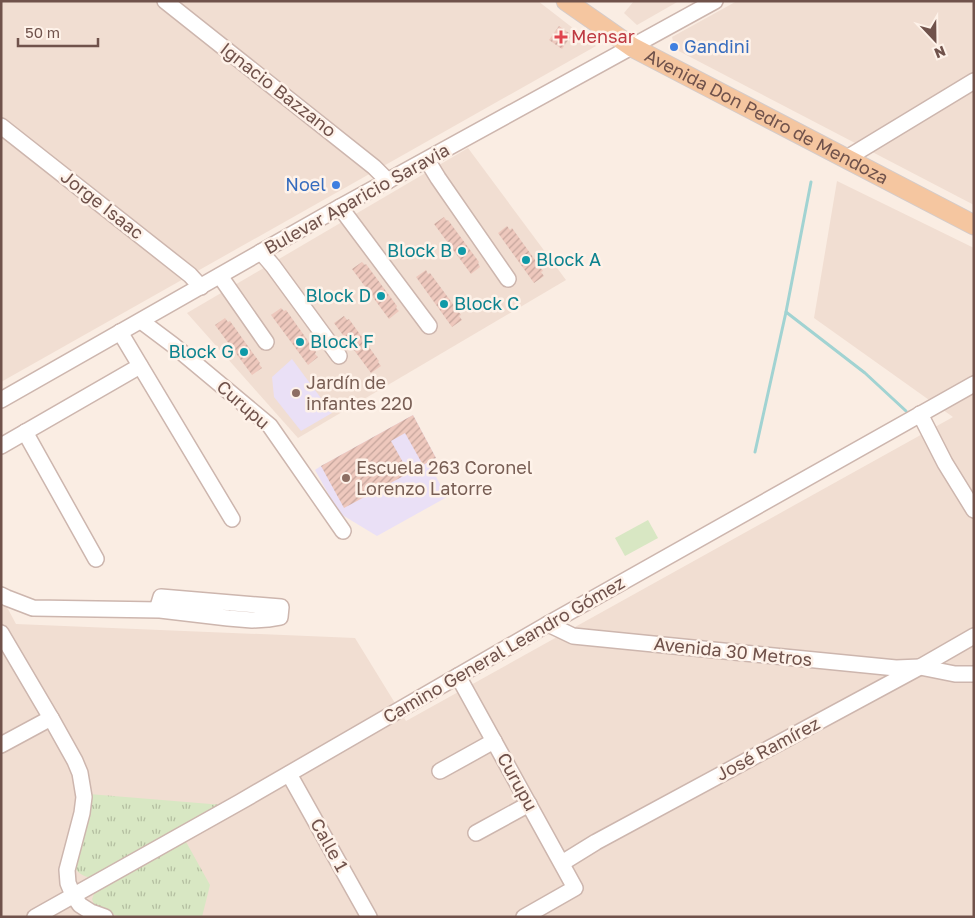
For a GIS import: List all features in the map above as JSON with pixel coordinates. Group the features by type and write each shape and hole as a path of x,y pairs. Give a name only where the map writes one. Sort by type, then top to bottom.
{"main road":[{"name":"Avenida Don Pedro de Mendoza","path":"566,1 632,47 974,225"}],"street":[{"name":"Ignacio Bazzano","path":"165,1 374,167 388,181"},
{"name":"Bulevar Aparicio Saravia","path":"1,400 388,181 715,1"},
{"path":"847,158 974,81"},
{"name":"Jorge Isaac","path":"1,126 190,275 201,287"},
{"path":"426,160 508,278"},
{"path":"340,208 428,326"},
{"path":"261,252 339,356"},
{"path":"220,276 266,342"},
{"name":"Curupu","path":"140,321 173,345 270,426 343,531"},
{"path":"120,332 232,518"},
{"path":"1,446 140,366"},
{"name":"Camino General Leandro Gómez","path":"35,917 289,774 548,624 974,384"},
{"path":"920,414 945,462 974,510"},
{"path":"25,432 96,559"},
{"path":"1,594 33,608 157,610 252,620 280,617 282,607 161,597 157,610"},
{"name":"Avenida 30 Metros","path":"548,624 573,636 896,668 920,667"},
{"path":"1,633 51,718 80,773 84,797 82,813 67,870 68,883 80,905 91,912 105,917"},
{"name":"José Ramírez","path":"562,863 596,842 974,636"},
{"path":"920,667 956,674 974,674"},
{"name":"Curupu","path":"458,676 575,888 524,917"},
{"path":"1,745 51,718"},
{"path":"440,771 494,741"},
{"name":"Calle 1","path":"289,774 369,917"},
{"path":"476,833 529,804"}],"shaded area":[{"path":"1,1 538,1 596,46 1,382"},
{"path":"634,1 679,1 637,25 624,13"},
{"path":"737,1 974,1 974,205 675,49 672,37"},
{"path":"468,148 566,280 298,438 187,313"},
{"path":"837,181 974,248 974,917 1,917 1,596 16,624 355,638 406,721 953,417 814,318"},
{"name":"Jardín de infantes 220","path":"292,359 332,413 301,431 274,397 272,377"},
{"path":"413,415 436,458 428,462 447,497 377,536 339,513 315,470"}],"green space":[{"path":"648,520 658,538 625,556 615,538"},
{"path":"89,794 223,805 93,878 83,875 75,868"},
{"path":"185,840 210,885 202,917 122,917 100,911 95,907 92,899 99,889"}],"building":[{"name":"Mensar","path":"559,26 572,35 562,49 549,40"},
{"name":"Block B","path":"444,217 479,262 480,267 471,274 434,224"},
{"name":"Block A","path":"507,226 510,230 512,228 543,271 541,272 544,276 534,283 498,233"},
{"name":"Block D","path":"362,262 366,264 397,306 396,308 399,311 389,319 352,269"},
{"name":"Block C","path":"426,270 461,315 459,316 462,320 452,327 416,277"},
{"name":"Block F","path":"281,308 284,311 286,310 316,352 315,354 318,357 308,365 271,315"},
{"path":"344,316 347,320 349,319 379,361 381,366 371,373 334,323"},
{"name":"Block G","path":"225,318 228,322 230,321 260,363 262,368 252,375 215,325"},
{"path":"413,415 436,458 423,465 405,433 391,441 409,473 344,508 321,466"}],"waterway":[{"path":"755,452 786,312 811,182"},
{"path":"786,312 865,373 906,411"}],"place":[{"name":"Mensar","path":"561,37"},
{"name":"Gandini","path":"674,47"},
{"name":"Noel","path":"336,185"},
{"name":"Block B","path":"462,251"},
{"name":"Block A","path":"526,260"},
{"name":"Block D","path":"381,296"},
{"name":"Block C","path":"444,304"},
{"name":"Block F","path":"300,342"},
{"name":"Block G","path":"244,352"},
{"name":"Jardín de infantes 220","path":"296,393"},
{"name":"Escuela 263 Coronel Lorenzo Latorre","path":"346,478"}]}
